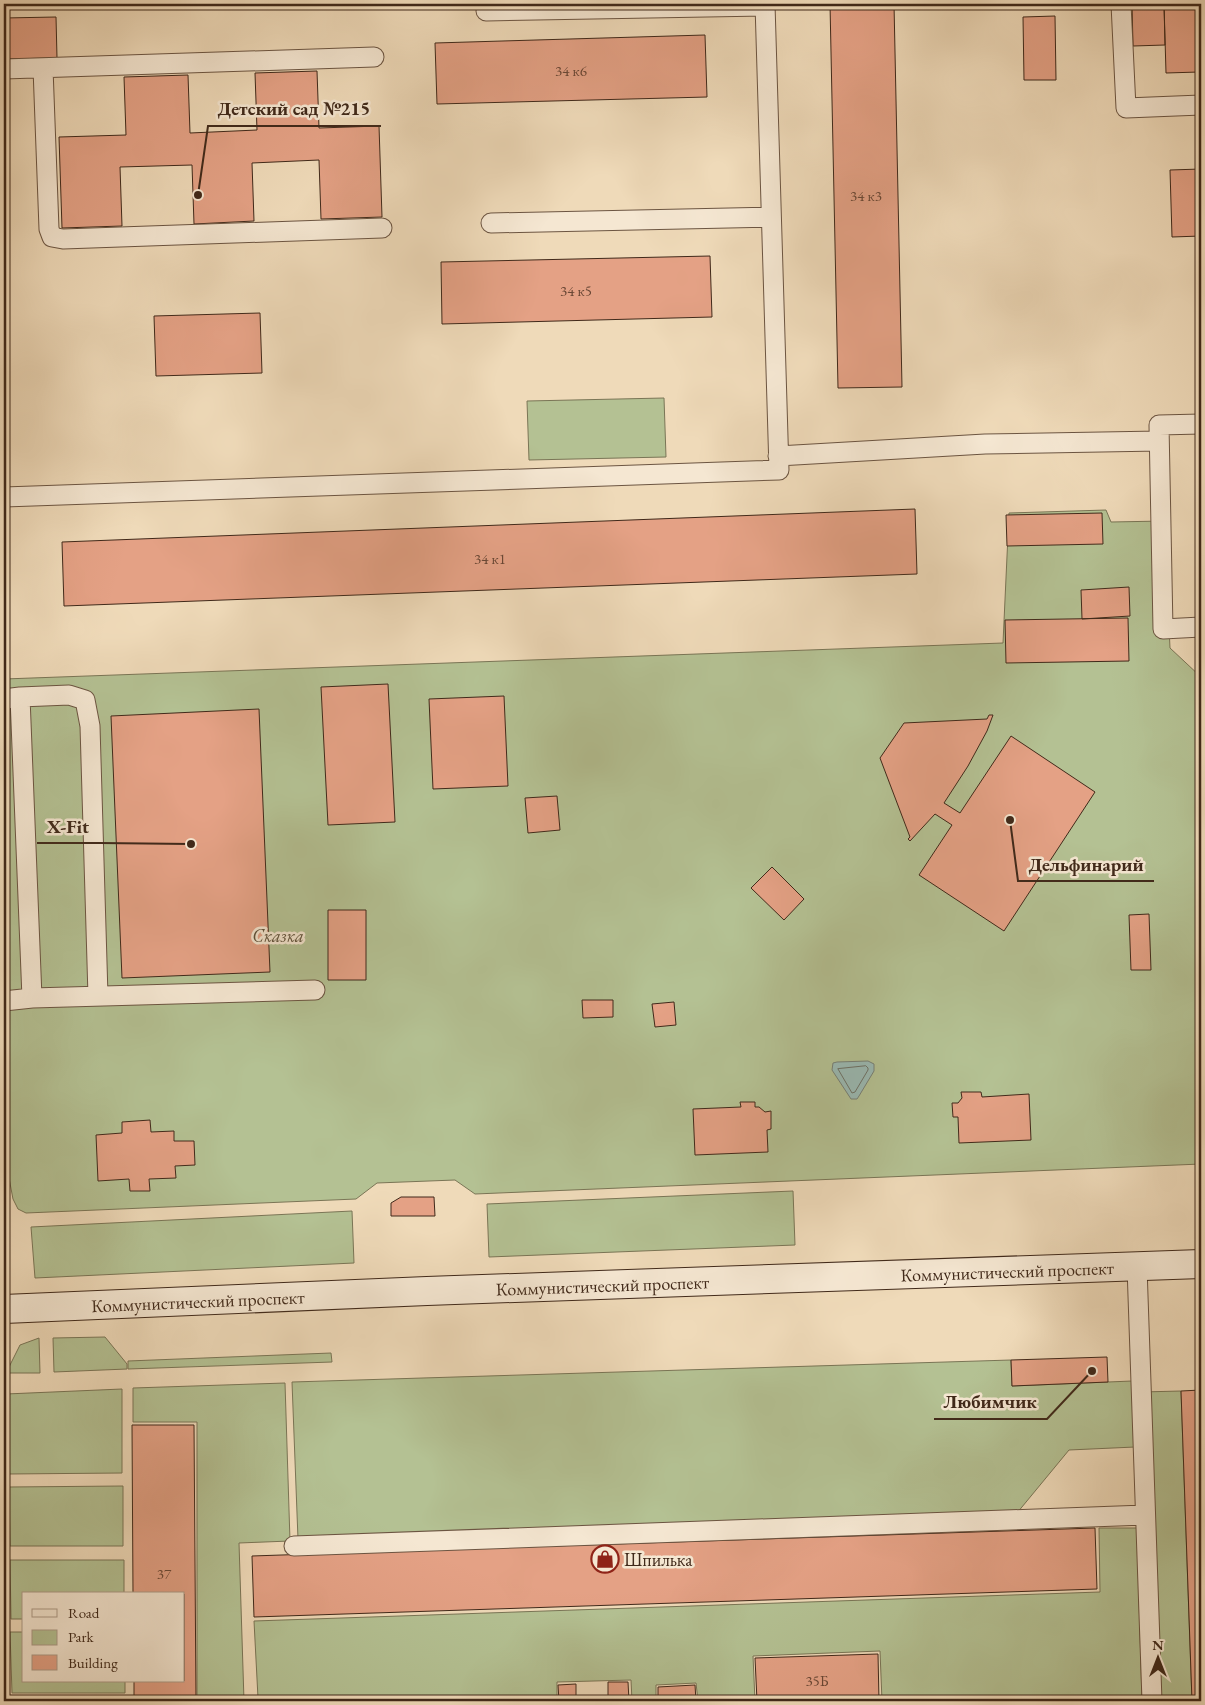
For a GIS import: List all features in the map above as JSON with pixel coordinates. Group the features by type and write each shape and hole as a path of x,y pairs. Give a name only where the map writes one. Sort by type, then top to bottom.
{"main road":[{"name":"Коммунистический проспект","path":"4,1309 437,1291 1201,1264"}],"lane":[{"path":"1121,4 1126,108 1201,105"},
{"path":"4,497 779,470 765,5 486,11"},
{"path":"4,69 374,57"},
{"path":"43,68 48,229 52,237 63,239 382,228"},
{"path":"492,222 771,217"},
{"path":"1201,424 1159,425 1163,628 1201,628"},
{"path":"778,456 985,444 1159,441"},
{"path":"32,998 12,698 69,695 85,700 90,726 98,996"},
{"path":"4,1001 32,998 315,990"},
{"path":"1136,1267 1152,1701"},
{"path":"294,1546 1145,1515"}],"green space":[{"path":"664,398 666,457 529,460 527,401"},
{"name":"Сказка","path":"1106,510 1111,522 1164,521 1170,648 1201,677 1201,1164 475,1194 455,1180 377,1183 356,1199 26,1213 18,1209 13,1199 9,1178 4,1076 4,679 1003,643 1009,513"},
{"path":"793,1191 795,1245 489,1257 487,1204"},
{"path":"352,1211 354,1263 35,1278 31,1227"},
{"path":"105,1337 127,1364 127,1369 54,1372 53,1338"},
{"path":"39,1338 40,1373 6,1373 20,1345"},
{"path":"331,1353 332,1362 128,1369 128,1361"},
{"path":"1011,1360 1012,1386 1132,1381 1135,1447 1069,1450 1017,1513 298,1539 292,1382"},
{"path":"285,1383 290,1541 239,1543 244,1701 197,1701 197,1422 133,1422 133,1388"},
{"path":"122,1389 122,1473 8,1474 6,1394"},
{"path":"1181,1391 1192,1701 1151,1701 1141,1392"},
{"path":"123,1486 123,1546 10,1546 9,1487"},
{"path":"1099,1528 1137,1528 1142,1701 882,1701 880,1651 753,1656 755,1701 698,1701 696,1683 656,1685 656,1701 632,1701 631,1680 557,1682 557,1701 257,1701 254,1621 1100,1592"},
{"path":"10,1560 124,1560 124,1592 22,1592 22,1619 11,1619"},
{"path":"10,1632 22,1632 22,1682 125,1682 125,1693 12,1693"}],"water":[{"path":"868,1061 874,1064 874,1071 857,1099 851,1099 832,1070 833,1063"}],"building":[{"path":"830,4 894,4 902,387 838,388"},
{"path":"1132,4 1164,4 1165,45 1133,46"},
{"path":"1164,4 1196,4 1199,72 1166,73"},
{"path":"1055,16 1056,80 1024,80 1023,17"},
{"path":"56,17 57,58 4,59 4,18"},
{"path":"705,35 707,97 437,104 435,43"},
{"path":"317,71 319,128 379,126 382,217 321,219 319,160 252,163 254,221 194,224 192,165 120,167 122,226 62,228 59,137 126,135 124,77 188,75 190,133 257,130 255,73"},
{"path":"1201,169 1201,236 1172,237 1170,170"},
{"path":"710,256 712,317 442,324 441,262"},
{"path":"260,313 262,373 156,376 154,316"},
{"path":"915,509 917,574 64,606 62,542"},
{"path":"1102,513 1103,544 1007,546 1006,515"},
{"path":"1129,587 1130,616 1082,619 1081,590"},
{"path":"1128,618 1129,661 1006,663 1005,620"},
{"path":"388,684 395,822 328,825 321,687"},
{"path":"504,696 508,786 433,789 429,699"},
{"path":"259,709 270,972 122,978 111,716"},
{"path":"989,715 993,715 987,731 968,766 944,803 960,813 1011,736 1095,792 1004,931 919,875 952,825 935,814 910,841 880,758 904,723 987,719"},
{"path":"557,796 560,830 528,833 525,798"},
{"path":"772,867 804,899 784,920 751,888"},
{"path":"328,910 366,910 366,980 328,980"},
{"path":"1149,914 1151,970 1131,970 1129,915"},
{"path":"582,1000 613,1000 613,1017 583,1018"},
{"path":"674,1002 676,1025 655,1027 652,1004"},
{"path":"961,1092 981,1092 982,1097 1029,1094 1031,1140 959,1143 958,1117 953,1117 952,1103 958,1103 962,1098"},
{"path":"740,1102 755,1102 755,1107 759,1107 765,1112 771,1111 771,1129 767,1130 768,1152 695,1155 693,1109 741,1107"},
{"path":"150,1120 151,1132 174,1131 174,1141 194,1141 195,1165 175,1166 176,1178 149,1179 150,1191 130,1191 129,1179 98,1181 96,1135 122,1133 122,1122"},
{"path":"401,1197 434,1197 435,1216 391,1216 391,1203"},
{"path":"1107,1357 1108,1382 1012,1386 1011,1360"},
{"path":"1201,1390 1201,1701 1192,1701 1181,1391"},
{"path":"132,1425 194,1425 196,1701 134,1701 134,1682 185,1682 185,1592 133,1592"},
{"path":"1095,1528 1097,1589 254,1617 252,1556"},
{"path":"878,1654 879,1701 757,1701 755,1658"},
{"path":"608,1682 628,1682 629,1701 608,1701"},
{"path":"576,1684 576,1701 559,1701 558,1685"},
{"path":"695,1685 696,1701 658,1701 658,1687"}],"place":[{"name":"Детский сад №215","path":"198,195"},
{"name":"Дельфинарий","path":"1010,820"},
{"name":"X-Fit","path":"191,844"},
{"name":"Любимчик","path":"1092,1371"},
{"name":"Шпилька","path":"605,1559"}]}
